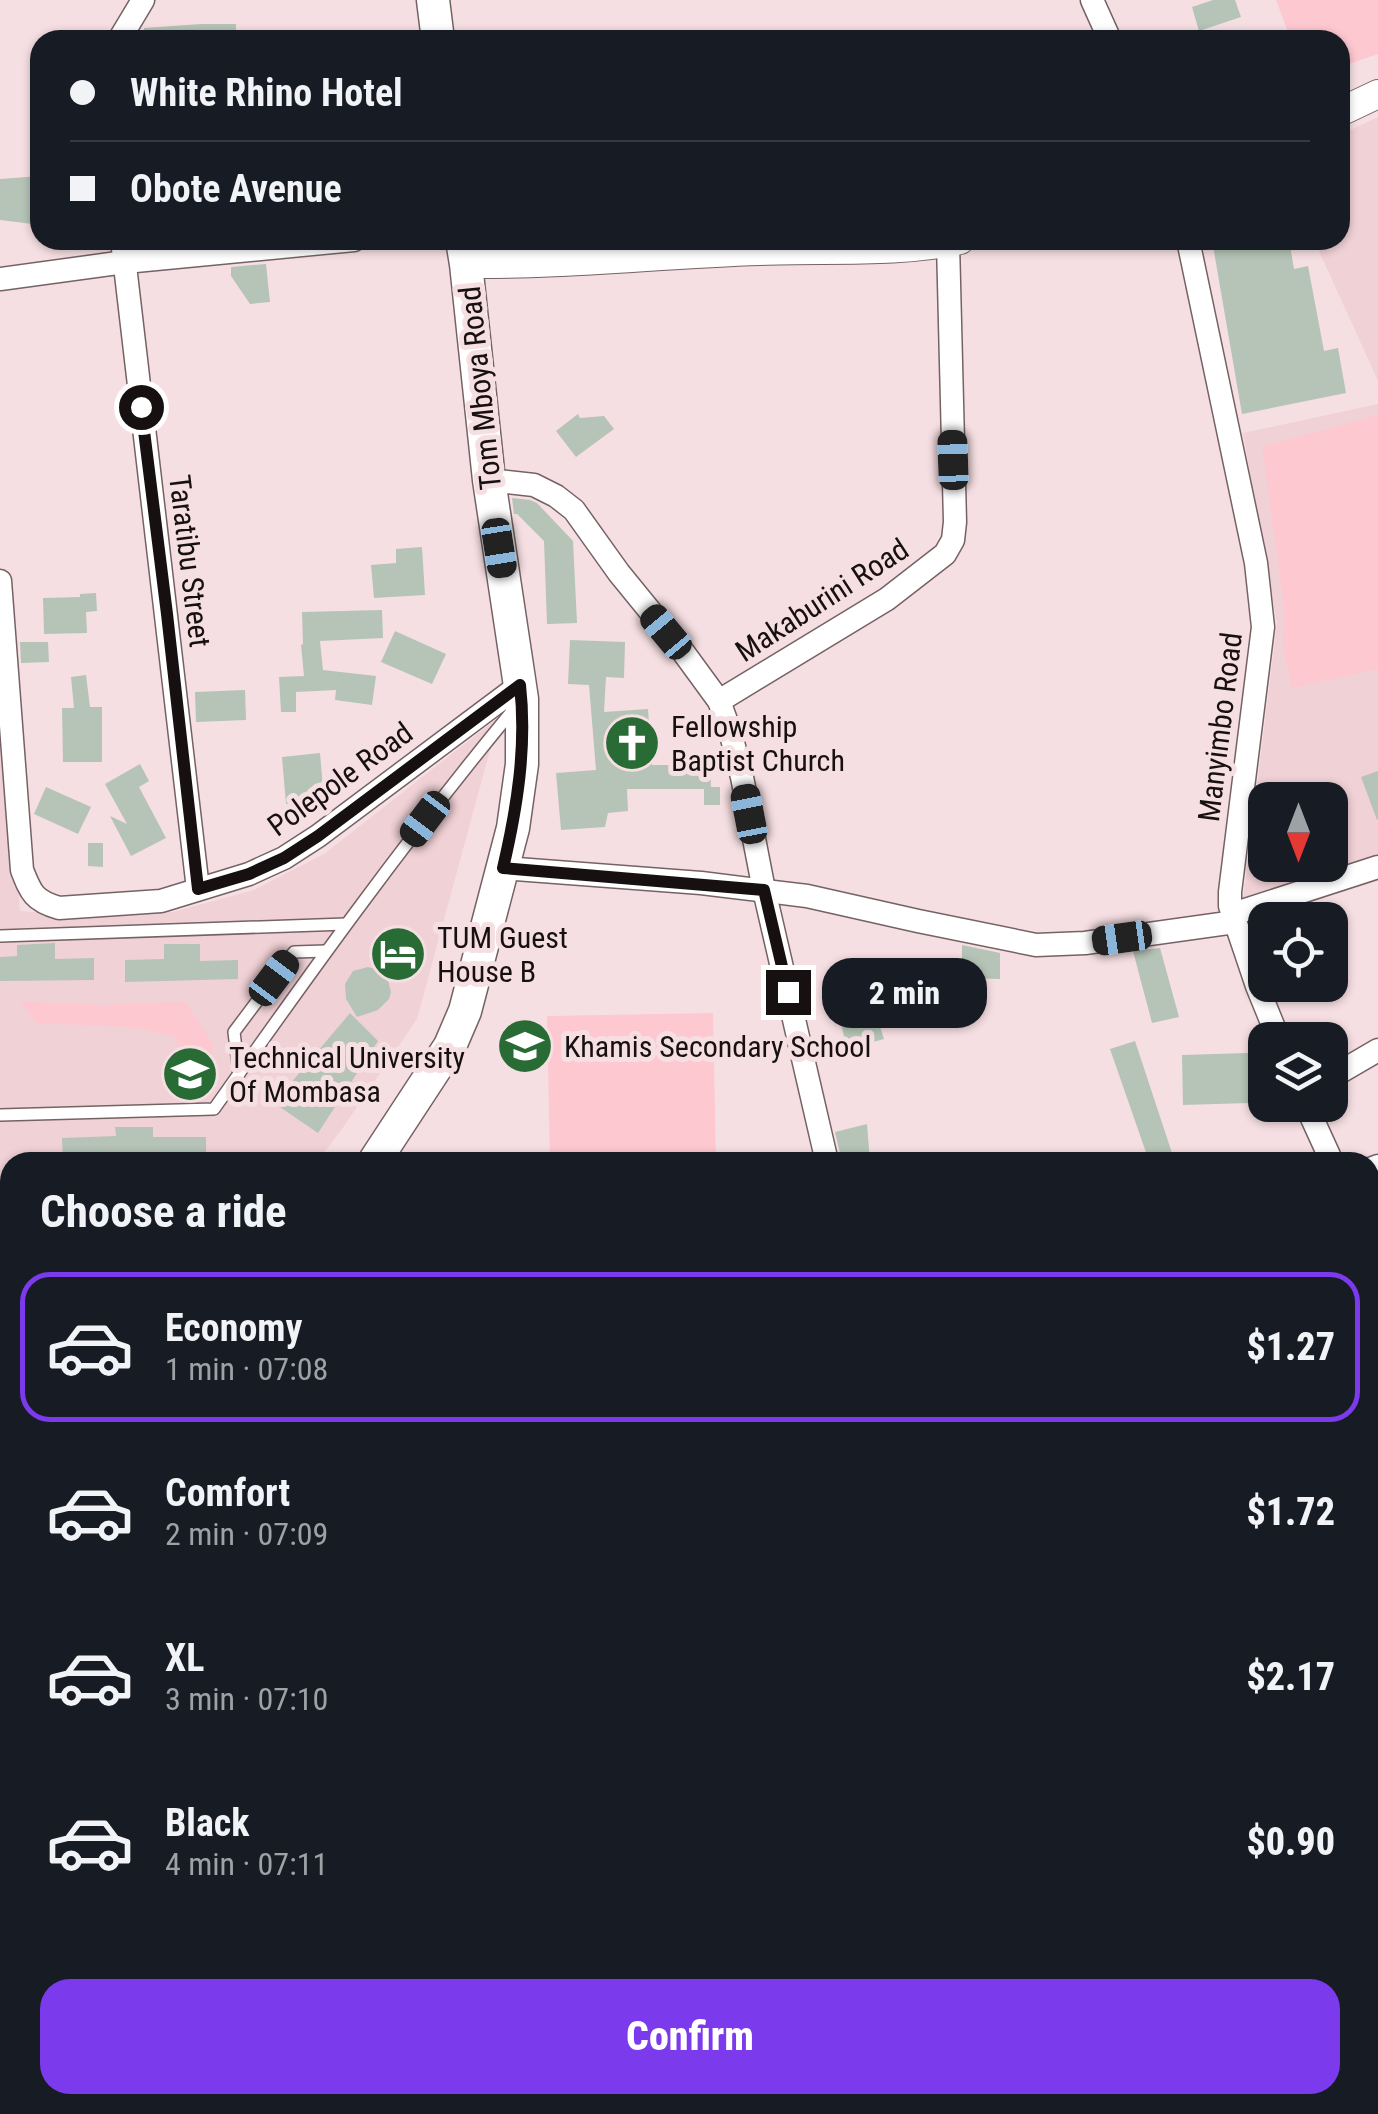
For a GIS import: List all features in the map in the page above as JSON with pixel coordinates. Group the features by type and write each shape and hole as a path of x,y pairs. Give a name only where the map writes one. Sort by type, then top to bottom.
{"main road":[{"path":"433,0 437,30"},
{"name":"Tom Mboya Road","path":"381,1152 450,1046 465,1012 513,828 522,764 521,692 489,480 464,252"}],"street":[{"path":"124,30 143,0"},
{"path":"1092,0 1106,30"},
{"path":"1350,107 1378,94"},
{"path":"464,252 516,264 816,250"},
{"name":"Makaburini Road","path":"718,701 887,599 944,554 953,540 954,250"},
{"name":"Manyimbo Road","path":"1190,250 1256,564 1263,627 1230,892 1234,918 1272,1022"},
{"path":"0,279 124,251"},
{"name":"Taratibu Street","path":"124,251 198,889"},
{"path":"489,480 534,485 574,510 718,701 742,776 825,1152"},
{"name":"Polepole Road","path":"0,581 22,870 31,892 43,903 59,908 161,900 249,874 284,858 521,692"},
{"path":"503,868 807,896 1036,945 1085,943 1234,918 1378,867"},
{"path":"1348,1068 1378,1050"},
{"path":"1314,1122 1327,1152"}],"lane":[{"path":"0,1115 214,1109 326,951 521,692"},
{"path":"0,936 346,924"},
{"path":"239,1074 234,1032 294,952 326,951"}],"shaded area":[{"path":"1276,0 1378,0 1378,54 1350,64 1350,30 1287,30"},
{"path":"1378,117 1378,381 1319,250 1350,250 1350,130"},
{"path":"1378,404 1378,856 1348,866 1348,782 1257,782 1277,623 1243,433"},
{"path":"1378,415 1378,669 1292,688 1283,646 1284,605 1262,447"},
{"name":"Technical University Of Mombasa","path":"0,625 20,911 99,917 173,912 254,890 324,854 499,717 417,1019 325,1152 0,1152"},
{"path":"1248,859 1248,882 1298,882 1243,900"},
{"path":"20,1002 185,1002 212,1042 212,1087 162,1079 179,1062 176,1037 133,1027 37,1023"},
{"path":"713,1013 716,1152 550,1152 547,1016"}],"building":[{"path":"1213,0 1235,0 1241,17 1199,30 1192,7"},
{"path":"201,24 236,24 236,30 144,28"},
{"path":"30,177 30,224 0,220 0,179"},
{"path":"1214,250 1291,250 1294,269 1308,266 1324,351 1338,348 1346,393 1242,414"},
{"path":"266,264 270,302 250,304 231,276 231,267"},
{"path":"578,414 580,418 604,416 614,429 576,457 556,431"},
{"path":"512,498 537,503 573,541 577,623 547,624 544,541 514,514"},
{"path":"422,547 425,595 374,598 371,565 396,563 396,549"},
{"path":"96,593 97,611 86,612 87,633 44,634 43,598"},
{"path":"382,610 383,638 320,641 323,670 376,676 372,705 335,700 336,690 296,692 296,712 281,712 279,677 304,676 302,612"},
{"path":"395,631 446,654 432,684 381,662"},
{"path":"570,640 625,642 624,678 606,677 604,712 648,709 652,765 710,765 711,787 720,787 720,805 704,805 704,789 627,789 628,811 608,813 605,827 561,830 556,773 596,770 589,685 568,684"},
{"path":"20,642 48,642 49,662 21,663"},
{"path":"86,675 90,707 102,707 102,762 63,762 62,708 74,708 71,677"},
{"path":"245,690 246,720 196,722 195,692"},
{"path":"320,753 324,801 286,804 282,757"},
{"path":"140,764 149,781 139,787 166,838 131,856 110,816 127,824 105,784"},
{"path":"1378,771 1378,819 1377,820 1361,777"},
{"path":"46,787 91,807 78,834 34,814"},
{"path":"88,843 103,843 103,867 88,866"},
{"path":"55,943 55,959 94,958 94,980 0,981 0,957 17,956 17,945"},
{"path":"164,944 200,944 200,961 238,960 238,979 125,982 125,960 164,959"},
{"path":"962,945 1000,953 1000,979 962,978"},
{"path":"1160,948 1179,1017 1152,1023 1133,951"},
{"path":"368,967 382,971 391,992 378,1010 357,1017 346,999 345,984 353,971"},
{"path":"871,999 884,1039 847,1049 838,1011"},
{"path":"350,1013 378,1041 318,1133 274,1103"},
{"path":"1135,1041 1172,1152 1146,1152 1110,1049"},
{"path":"1248,1053 1248,1103 1183,1105 1182,1055"},
{"path":"867,1124 869,1152 840,1152 835,1132"},
{"path":"115,1127 153,1127 153,1137 206,1137 206,1152 63,1152 62,1138 116,1136"}],"place":[{"name":"Fellowship Baptist Church","path":"632,743"},
{"name":"TUM Guest House B","path":"398,954"},
{"name":"Khamis Secondary School","path":"525,1046"},
{"name":"Technical University Of Mombasa","path":"190,1074"}],"route":[{"path":"141,407 198,889 249,874 284,858 520,685 522,764 503,868 764,890 788,992"}]}
